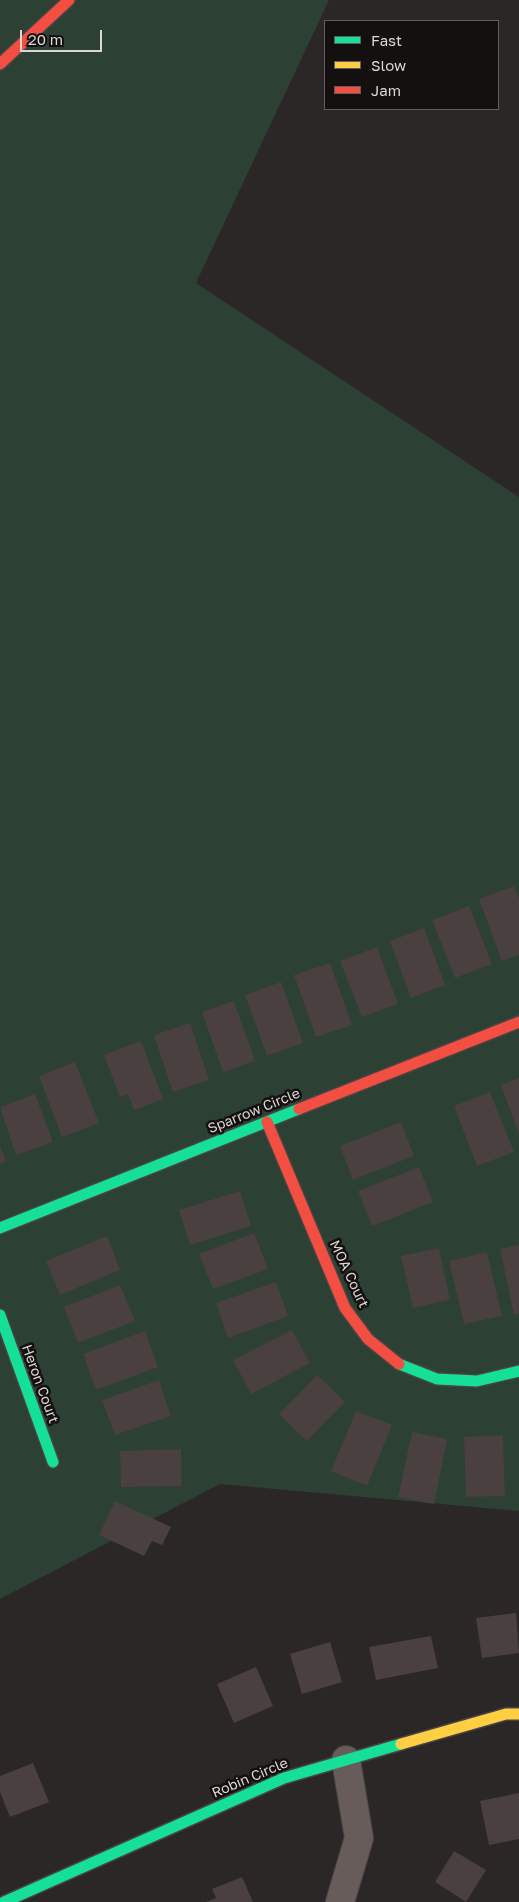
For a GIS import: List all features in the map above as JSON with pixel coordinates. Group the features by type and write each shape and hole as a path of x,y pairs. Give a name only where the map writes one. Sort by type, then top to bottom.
{"street":[{"path":"0,64 68,0"},
{"name":"Sparrow Circle","path":"0,1228 519,1022"},
{"name":"MOA Court","path":"267,1122 345,1308 368,1339 397,1363 437,1379 477,1381 519,1371"},
{"name":"Heron Court","path":"0,1315 53,1462"},
{"name":"Robin Circle","path":"4,1902 284,1778 506,1714 519,1714"},
{"path":"340,1902 359,1838 346,1760"}],"green space":[{"path":"0,0 329,0 196,283 519,497 519,1511 220,1484 0,1599"}],"building":[{"path":"514,886 519,898 519,955 502,961 479,899"},
{"path":"469,906 492,964 455,978 432,920"},
{"path":"424,928 445,985 411,998 390,941"},
{"path":"377,947 398,1004 362,1017 340,961"},
{"path":"330,963 352,1025 316,1037 294,975"},
{"path":"281,982 303,1043 267,1056 245,995"},
{"path":"234,1001 255,1061 223,1072 202,1012"},
{"path":"190,1023 209,1080 173,1092 154,1035"},
{"path":"141,1041 163,1099 134,1110 128,1094 120,1097 104,1055"},
{"path":"75,1062 99,1123 62,1137 39,1076"},
{"path":"519,1078 519,1134 501,1085"},
{"path":"490,1092 514,1152 477,1166 454,1106"},
{"path":"35,1094 53,1142 16,1155 0,1107"},
{"path":"401,1122 414,1156 353,1180 340,1146"},
{"path":"0,1146 6,1162 0,1164"},
{"path":"419,1167 433,1202 372,1226 358,1191"},
{"path":"240,1191 251,1226 190,1245 179,1210"},
{"path":"254,1233 268,1269 213,1289 199,1254"},
{"path":"107,1236 120,1270 60,1295 46,1261"},
{"path":"519,1245 519,1313 514,1314 500,1249"},
{"path":"439,1248 450,1300 413,1308 401,1256"},
{"path":"487,1252 502,1316 464,1324 449,1261"},
{"path":"276,1282 288,1316 228,1338 216,1303"},
{"path":"120,1285 135,1321 78,1343 64,1307"},
{"path":"292,1330 310,1363 251,1394 233,1360"},
{"path":"145,1331 158,1367 96,1390 83,1354"},
{"path":"317,1375 345,1402 307,1441 279,1414"},
{"path":"159,1380 171,1416 115,1435 102,1400"},
{"path":"356,1411 392,1425 367,1486 331,1471"},
{"path":"412,1432 447,1439 434,1504 398,1497"},
{"path":"503,1435 505,1496 466,1497 464,1437"},
{"path":"181,1449 182,1486 121,1487 120,1451"},
{"path":"115,1501 171,1527 162,1545 152,1541 144,1556 99,1535"},
{"path":"516,1613 519,1653 482,1658 476,1618"},
{"path":"431,1636 438,1668 376,1680 369,1647"},
{"path":"330,1642 342,1682 302,1694 290,1654"},
{"path":"256,1667 273,1706 234,1723 217,1684"},
{"path":"33,1763 49,1802 10,1817 0,1792 0,1776"},
{"path":"519,1793 519,1839 489,1845 480,1801"},
{"path":"454,1851 486,1870 466,1902 435,1882"},
{"path":"242,1877 253,1902 206,1902 216,1898 212,1889"}],"traffic: fast":[{"path":"0,1228 299,1109"},
{"path":"0,1315 53,1462"},
{"path":"399,1364 437,1379 477,1381 519,1371"},
{"path":"4,1902 284,1778 401,1744"}],"traffic: slow":[{"path":"401,1744 506,1714 519,1714"}],"traffic: jam":[{"path":"0,64 69,0"},
{"path":"299,1109 519,1022"},
{"path":"267,1122 345,1308 368,1339 399,1364"}]}
